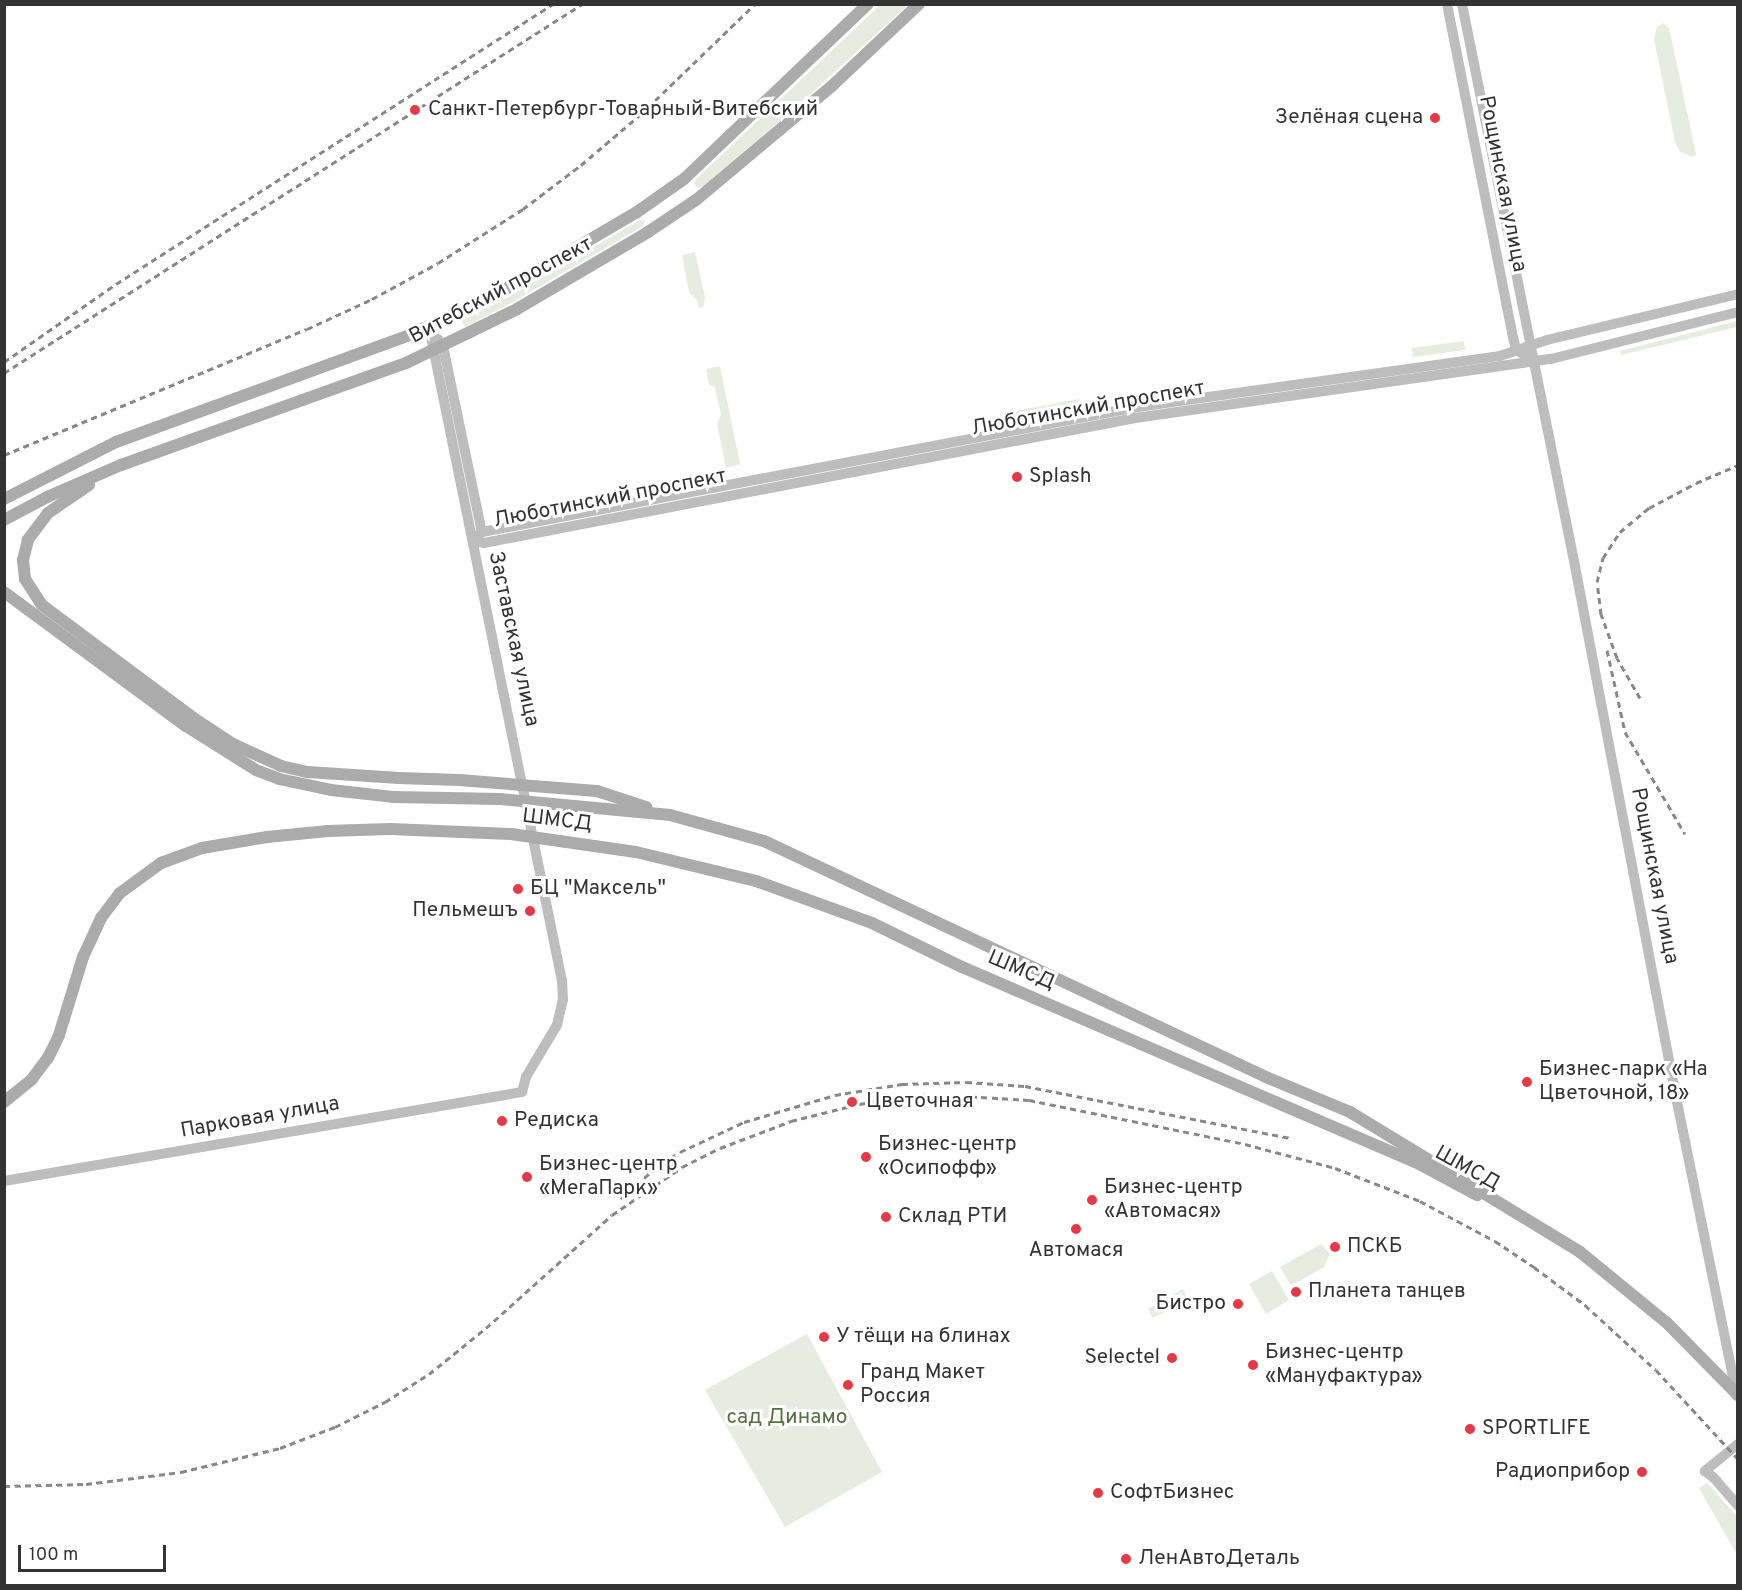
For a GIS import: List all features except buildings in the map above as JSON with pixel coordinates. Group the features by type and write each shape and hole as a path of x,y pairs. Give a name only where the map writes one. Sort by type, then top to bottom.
{"main road":[{"name":"Витебский проспект","path":"4,499 126,438 429,327 499,293 637,212 684,179 868,4"},
{"name":"Витебский проспект","path":"4,520 47,497 121,465 352,383 438,348 517,309 648,232 725,178 834,84 919,4"},
{"path":"637,212 648,219 648,232"},
{"path":"121,465 64,500 35,527 23,560 25,579 35,597 192,717 234,744 281,766 308,772 459,780 597,791 670,815"},
{"name":"ШМСД","path":"4,592 194,731 256,770 279,779 331,790 393,797 500,799 670,815 764,841 1266,1077 1350,1112 1580,1252 1667,1323 1737,1397"},
{"name":"ШМСД","path":"4,1101 32,1079 48,1058 59,1035 83,957 101,918 120,893 161,863 202,848 267,837 328,831 390,829 511,834 636,852 716,870 815,901 872,923 962,967 1421,1165 1579,1257 1663,1325 1737,1397"}],"street":[{"name":"Рощинская улица","path":"1447,4 1516,349"},
{"name":"Рощинская улица","path":"1462,4 1598,683 1672,1081 1737,1397"},
{"name":"Люботинский проспект","path":"472,540 482,532 1137,407 1494,357 1529,345 1737,294"},
{"name":"Люботинский проспект","path":"472,540 484,543 1135,418 1533,362 1737,312"},
{"name":"Заставская улица","path":"429,327 438,348 482,532"},
{"name":"Заставская улица","path":"438,348 472,540 564,992 557,1025 526,1077 522,1092"},
{"path":"1516,349 1533,362"},
{"name":"Парковая улица","path":"4,1181 522,1092"},
{"path":"1737,1444 1705,1471 1714,1478 1737,1506"}],"green space":[{"path":"880,5 908,5 796,107 703,186 697,188 694,183 696,179"},
{"path":"1663,23 1669,28 1696,154 1693,157 1680,152 1675,142 1654,39 1657,27"},
{"path":"640,220 645,221 643,226 513,302 465,327 462,321 510,296"},
{"path":"695,252 705,297 703,307 699,308 697,300 689,292 682,255"},
{"path":"1737,321 1737,327 1621,355 1620,351"},
{"path":"1464,341 1465,350 1413,357 1412,348"},
{"path":"720,366 740,464 726,468 717,424 721,414 715,388 709,384 706,369"},
{"path":"1079,399 1080,406 1016,418 1015,411"},
{"path":"1321,1244 1330,1254 1324,1267 1291,1286 1280,1267"},
{"path":"1272,1271 1289,1300 1266,1314 1249,1284"},
{"path":"1183,1289 1188,1298 1153,1318 1148,1309"},
{"name":"сад Динамо","path":"807,1334 882,1472 785,1527 705,1390"},
{"path":"1707,1483 1737,1516 1737,1555 1699,1488"}],"railway":[{"path":"4,362 116,284 553,4"},
{"path":"4,373 582,4"},
{"path":"4,455 307,329 372,299 438,263 523,209 581,165 640,115 755,4"},
{"path":"1640,698 1617,658 1601,614 1597,582 1603,558 1620,532 1649,508 1696,483 1738,465"},
{"path":"1607,650 1625,732 1685,834"},
{"path":"621,1199 653,1170 680,1152 744,1122 835,1095 902,1084 966,1082 1025,1086 1289,1138"},
{"path":"4,1486 86,1484 181,1472 280,1448 335,1427 385,1402 429,1374 486,1328 612,1215 682,1167 720,1148 791,1121 859,1104 929,1094 1029,1100 1245,1144 1335,1168 1420,1201 1495,1241 1585,1305 1656,1370 1738,1459"}],"place":[{"name":"Санкт-Петербург-Товарный-Витебский","path":"415,110"},
{"name":"Зелёная сцена","path":"1435,118"},
{"name":"Splash","path":"1017,477"},
{"name":"БЦ \"Максель\"","path":"518,889"},
{"name":"Пельмешъ","path":"530,911"},
{"name":"Бизнес-парк «На Цветочной, 18»","path":"1527,1082"},
{"name":"Цветочная","path":"852,1102"},
{"name":"Редиска","path":"502,1121"},
{"name":"Бизнес-центр «Осипофф»","path":"866,1157"},
{"name":"Бизнес-центр «МегаПарк»","path":"527,1177"},
{"name":"Бизнес-центр «Автомася»","path":"1092,1200"},
{"name":"Склад РТИ","path":"886,1217"},
{"name":"Автомася","path":"1076,1229"},
{"name":"ПСКБ","path":"1335,1247"},
{"name":"Планета танцев","path":"1296,1292"},
{"name":"Бистро","path":"1238,1304"},
{"name":"У тёщи на блинах","path":"824,1337"},
{"name":"Selectel","path":"1172,1358"},
{"name":"Бизнес-центр «Мануфактура»","path":"1253,1365"},
{"name":"Гранд Макет Россия","path":"848,1385"},
{"name":"SPORTLIFE","path":"1470,1429"},
{"name":"Радиоприбор","path":"1642,1472"},
{"name":"СофтБизнес","path":"1098,1493"},
{"name":"ЛенАвтоДеталь","path":"1126,1559"}]}
